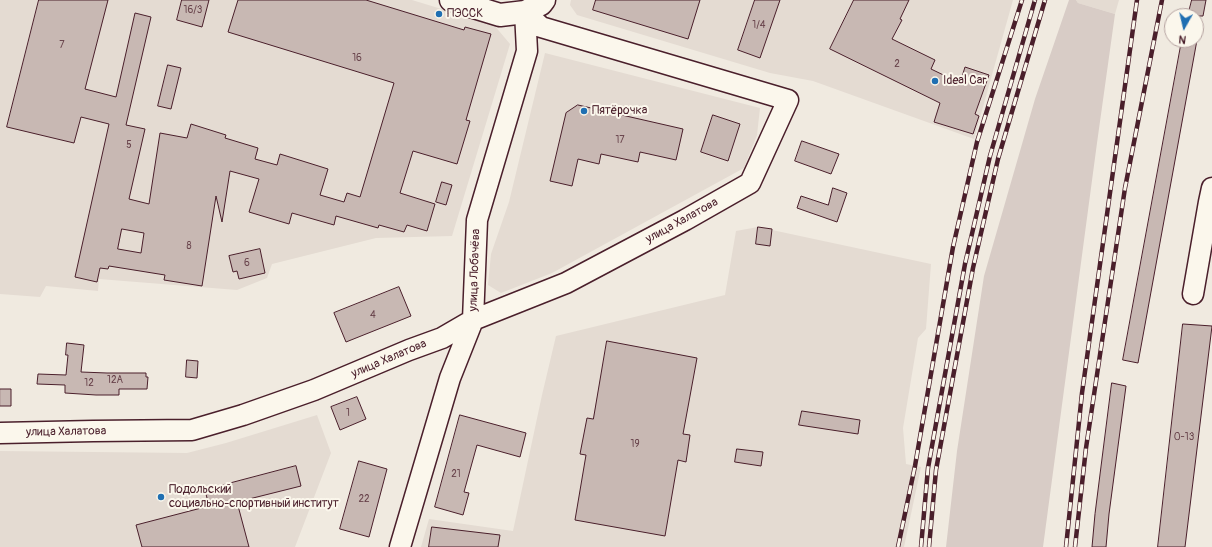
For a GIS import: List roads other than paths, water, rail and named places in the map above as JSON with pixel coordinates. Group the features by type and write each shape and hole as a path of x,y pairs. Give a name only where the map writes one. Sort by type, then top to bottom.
{"main road":[{"path":"452,0 500,15 525,12 541,4 544,0"}],"street":[{"name":"улица Халатова","path":"0,433 93,430 192,430 243,415 314,390 409,350 442,338 473,320 566,283 685,220 750,183 788,100 541,27 525,12"},
{"name":"улица Лобачёва","path":"400,547 450,378 473,320 477,220 527,52 525,12"},
{"path":"1193,294 1208,202 1212,188"}],"railway":[{"path":"898,547 915,466 953,247 977,142 1022,0"},
{"path":"921,547 928,468 965,264 990,156 1035,0"},
{"path":"929,547 936,470 973,268 998,159 1045,0"},
{"path":"1066,547 1082,393 1137,0"},
{"path":"1075,547 1086,448 1125,188 1162,0"}],"place":[{"name":"ПЭССК","path":"439,14"},
{"name":"Ideal Car","path":"935,81"},
{"name":"Пятёрочка","path":"584,111"},
{"name":"Подольский социально-спортивный институт","path":"161,497"}]}
